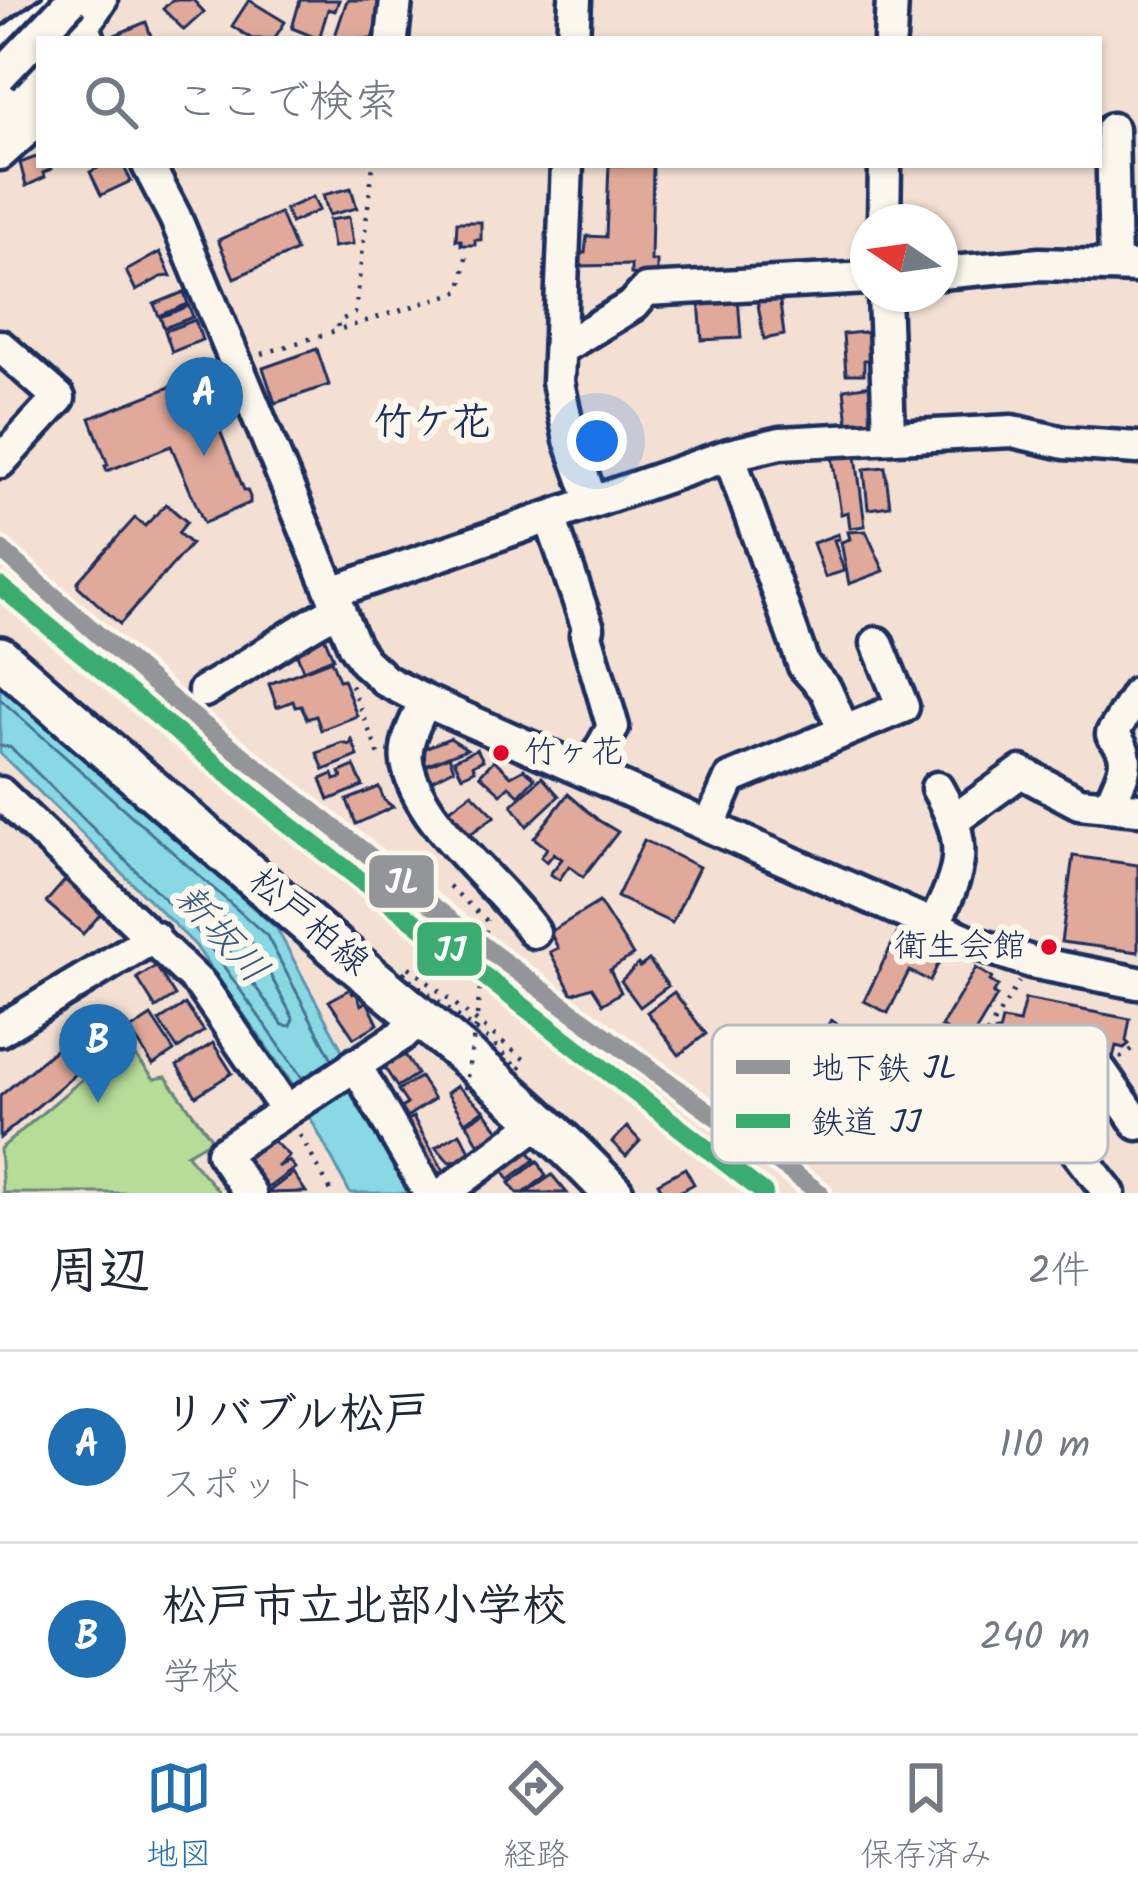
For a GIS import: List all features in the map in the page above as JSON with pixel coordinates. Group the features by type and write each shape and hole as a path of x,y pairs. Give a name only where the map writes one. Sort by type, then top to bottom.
{"main road":[{"path":"0,117 36,86"},
{"name":"松戸柏線","path":"0,657 542,1120 613,1193"}],"street":[{"path":"392,36 396,0"},
{"path":"573,36 575,0"},
{"path":"890,36 892,0"},
{"path":"0,49 77,12"},
{"path":"48,36 77,12"},
{"path":"0,76 36,46"},
{"path":"0,154 36,122"},
{"path":"958,271 1040,264 1126,265 1116,130"},
{"path":"150,168 176,218 354,646 373,671 425,701 933,926 1031,962 1138,982"},
{"path":"567,168 560,401 592,502"},
{"path":"884,204 885,168"},
{"path":"560,349 633,305 646,290 850,279"},
{"path":"885,312 890,434"},
{"path":"0,346 59,398 0,462"},
{"path":"204,692 253,664 335,600 550,517 729,455 780,443 1012,430 1064,443 1138,448"},
{"path":"729,455 804,666 826,690 844,731"},
{"path":"550,517 588,628 586,635 613,727 589,771"},
{"path":"710,825 730,778 903,707 878,643"},
{"path":"954,820 1021,772 1079,803 1124,808 1125,748 1112,734 1138,693"},
{"path":"425,701 407,746 407,761 418,788 447,838 517,907 534,932"},
{"path":"933,926 962,847 937,788"},
{"path":"0,793 201,985 289,1108"},
{"path":"0,1030 154,937"},
{"path":"250,1193 222,1154 421,1017"},
{"path":"354,1065 429,1193"},
{"path":"1108,1082 1138,1124"},
{"path":"444,1193 542,1120"},
{"path":"1086,1163 1109,1193"}],"path":[{"path":"338,327 338,322 355,313 360,292 373,168"},
{"path":"251,358 461,290 467,250"},
{"path":"344,668 386,773"},
{"path":"365,720 377,712"},
{"path":"448,886 487,920 466,1089"},
{"path":"992,1025 1031,962"},
{"path":"477,1018 526,1060"},
{"path":"289,1108 332,1193"}],"green space":[{"path":"125,1043 154,1079 166,1077 212,1139 186,1154 220,1193 3,1193 0,1149"}],"water":[{"name":"新坂川","path":"0,682 277,929 419,1193 350,1193 292,1083 195,945 0,753"}],"building":[{"path":"172,0 193,0 204,12 184,30 163,9"},
{"path":"249,0 285,22 276,36 247,36 232,26"},
{"path":"300,0 339,0 335,11 328,9 320,36 292,28"},
{"path":"347,0 384,0 373,36 335,36"},
{"path":"146,22 151,36 115,36"},
{"path":"36,157 36,168 51,169 26,186 20,163"},
{"path":"124,168 131,181 101,195 90,172"},
{"path":"609,168 653,168 651,261 657,261 657,276 631,274 631,265 578,266 578,253 585,253 587,236 606,237"},
{"path":"351,188 357,208 329,215 323,195"},
{"path":"313,197 319,210 291,223 285,209"},
{"path":"280,213 296,251 234,278 218,240"},
{"path":"349,217 353,244 333,247 329,220"},
{"path":"457,222 481,222 481,240 461,245 456,240"},
{"path":"160,252 171,276 136,291 126,271"},
{"path":"184,292 188,304 159,316 154,304"},
{"path":"779,295 784,335 764,339 757,299"},
{"path":"738,297 741,338 702,340 699,300"},
{"path":"189,306 193,317 164,328 160,317"},
{"path":"195,320 202,340 172,352 165,331"},
{"path":"843,334 869,334 870,360 864,360 864,374 846,374"},
{"path":"317,349 329,385 275,403 263,368"},
{"path":"198,376 250,497 250,503 204,523 171,446 107,471 90,418"},
{"path":"872,385 874,422 848,424 844,389"},
{"path":"855,448 865,526 850,528 848,512 841,514 831,450"},
{"path":"885,467 890,506 868,509 864,469"},
{"path":"166,504 187,522 178,533 191,544 120,624 78,581 135,518 145,526"},
{"path":"866,531 884,571 849,584 841,542 850,539 848,532"},
{"path":"838,534 839,539 834,540 844,571 825,577 813,543"},
{"path":"323,634 333,658 303,670 295,649"},
{"path":"331,660 357,716 321,730 316,716 307,719 293,701 277,707 269,684"},
{"path":"450,738 467,749 423,766 417,751"},
{"path":"352,740 358,756 324,770 317,753 342,743 350,745"},
{"path":"477,749 483,760 462,776 454,760"},
{"path":"449,756 454,769 430,781 424,767"},
{"path":"494,760 511,776 524,769 535,778 519,795 509,786 501,794 480,775"},
{"path":"354,766 363,786 329,800 321,779 333,774 335,780 342,778 340,772"},
{"path":"542,777 559,796 527,826 512,805"},
{"path":"379,787 393,807 356,824 347,800"},
{"path":"472,793 495,816 465,838 446,812"},
{"path":"568,794 618,832 583,877 569,866 559,880 550,874 562,859 554,853 547,862 541,857 547,848 534,838"},
{"path":"644,840 699,867 672,923 617,897"},
{"path":"1073,856 1138,865 1138,952 1061,942"},
{"path":"68,877 105,909 83,934 46,902"},
{"path":"599,902 633,955 610,970 621,992 603,1004 592,987 572,994 550,952 558,948 550,932"},
{"path":"897,934 942,956 930,981 909,971 888,1013 864,1001"},
{"path":"649,960 668,986 640,1007 621,981"},
{"path":"156,966 175,996 156,1008 137,978"},
{"path":"976,968 992,978 998,986 993,994 997,996 980,1025 942,1025"},
{"path":"350,989 361,1005 367,1001 378,1024 354,1038 329,1001"},
{"path":"674,992 706,1034 679,1055 647,1012"},
{"path":"1025,999 1130,1019 1129,1044 1116,1046 1113,1058 1108,1057 1108,1025 1001,1025 1002,1020 1019,1023"},
{"path":"185,1004 204,1031 178,1049 159,1021"},
{"path":"97,1014 118,1038 0,1138 0,1096"},
{"path":"151,1016 174,1051 153,1065 130,1030"},
{"path":"213,1043 232,1073 196,1096 177,1066"},
{"path":"406,1056 417,1074 397,1087 383,1065"},
{"path":"420,1077 434,1099 399,1122 393,1113 407,1104 398,1090"},
{"path":"457,1086 484,1110 465,1122 447,1093"},
{"path":"485,1112 503,1135 480,1147 467,1123"},
{"path":"413,1117 447,1177 433,1185 400,1125"},
{"path":"627,1127 640,1141 626,1156 612,1142"},
{"path":"460,1133 474,1158 464,1164 449,1162 436,1147"},
{"path":"270,1138 289,1156 277,1167 289,1161 295,1168 265,1190 242,1159 257,1147 260,1150"},
{"path":"525,1147 535,1160 509,1179 500,1165"},
{"path":"538,1161 546,1176 517,1193 509,1183"},
{"path":"685,1168 694,1184 677,1193 664,1193 658,1183"},
{"path":"293,1173 306,1192 268,1193 268,1192"},
{"path":"552,1175 567,1193 526,1193"}],"metro line":[{"name":"JL","path":"0,549 181,707 495,955 712,1114"},
{"name":"JL","path":"779,1163 820,1193"}],"rail line":[{"name":"JJ","path":"0,586 282,819 712,1153"},
{"name":"JJ","path":"725,1163 764,1193"}],"place":[{"name":"リバブル松戸","path":"204,456"},
{"name":"竹ヶ花","path":"501,753"},
{"name":"衛生会館","path":"1049,947"},
{"name":"松戸市立北部小学校","path":"98,1103"}],"district":[{"name":"竹ケ花","path":"432,424"}]}
